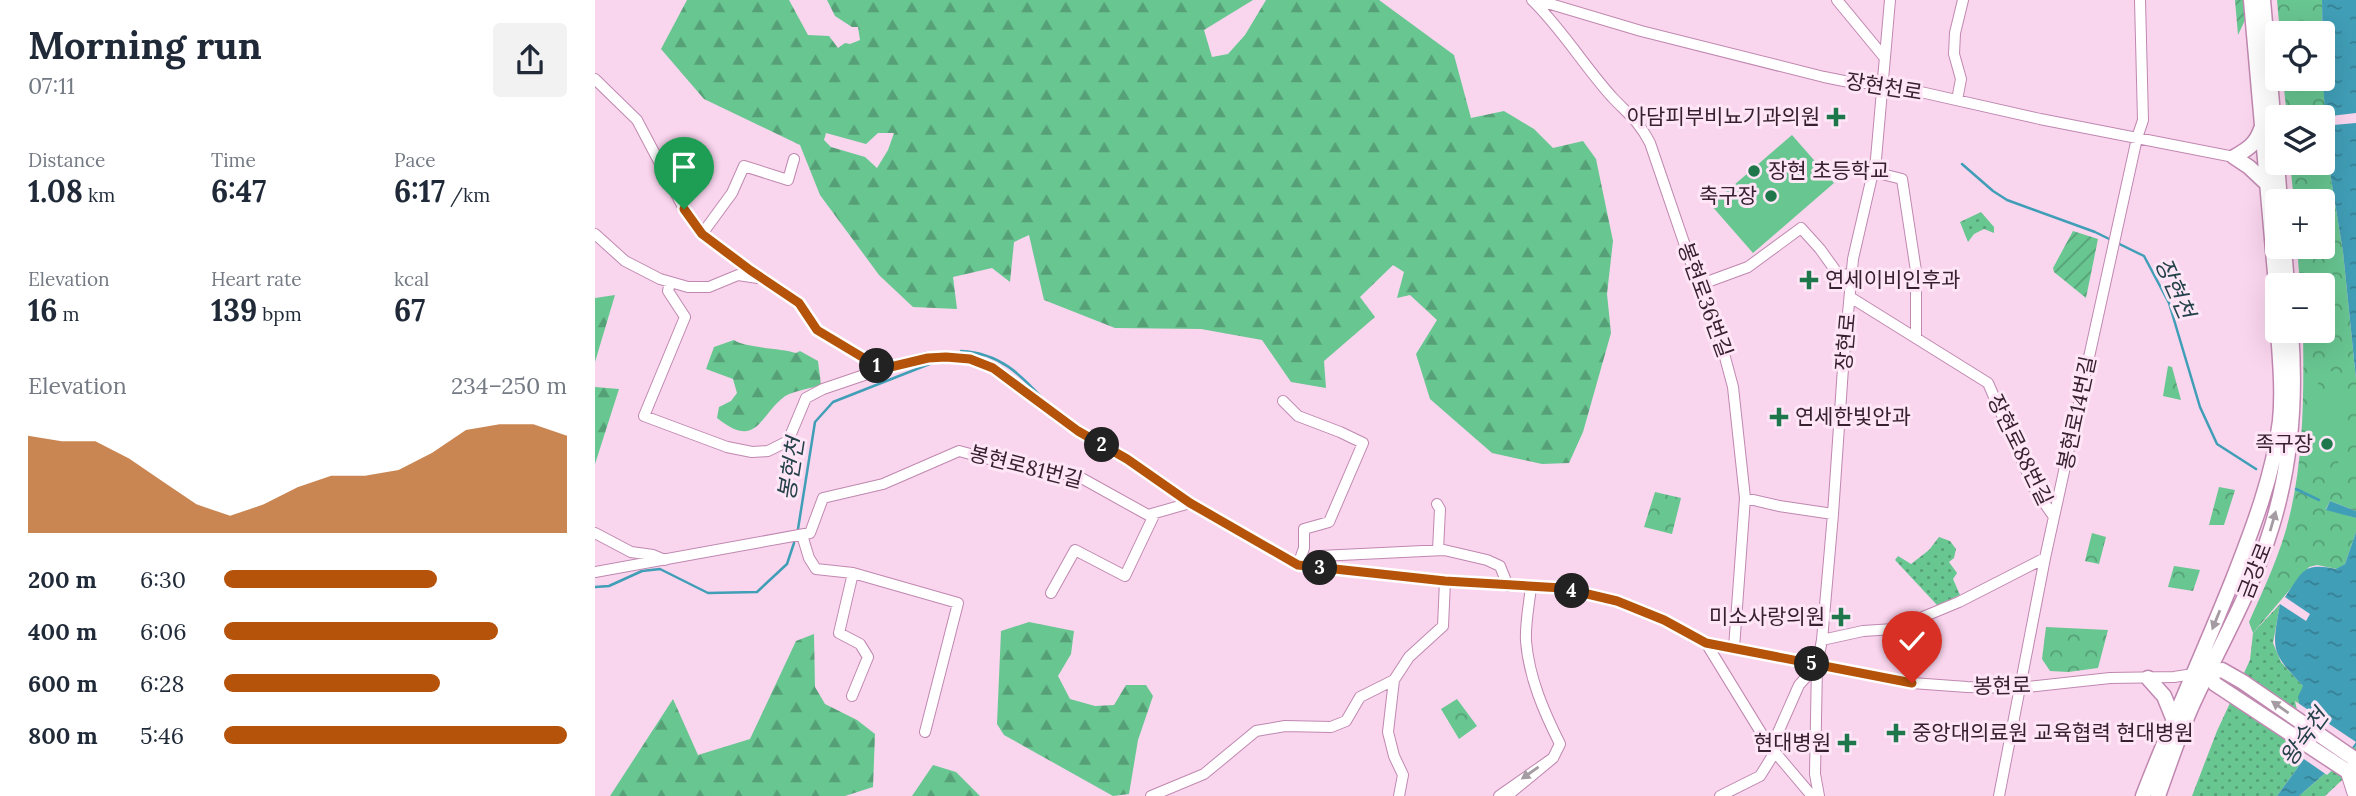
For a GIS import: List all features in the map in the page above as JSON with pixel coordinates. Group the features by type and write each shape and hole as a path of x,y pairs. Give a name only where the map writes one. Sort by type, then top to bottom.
{"highway":[{"path":"2354,770 2356,791"}],"main road":[{"path":"2252,0 2275,273"},
{"path":"2263,0 2272,105"},
{"path":"2262,128 2250,148 2234,157 2259,174 2266,183"},
{"name":"금강로","path":"2279,343 2281,448"},
{"name":"금강로","path":"2158,796 2195,700 2201,674 2249,538 2273,490 2281,448 2292,418 2291,343"},
{"path":"2201,674 2222,670 2227,673 2354,770"},
{"path":"2201,674 2354,770"},
{"name":"금강로","path":"2143,796 2173,718 2201,674"},
{"path":"2148,678 2164,696 2173,718"}],"street":[{"name":"봉현로36번길","path":"1531,0 1549,10 1612,97 1641,124 1699,285 1715,320 1731,378 1745,498 1734,648"},
{"name":"장현천로","path":"1537,0 1549,10 1824,77 1854,83 1881,83 2234,157"},
{"path":"1837,0 1884,57"},
{"name":"장현로","path":"1819,796 1815,774 1817,665 1822,640 1853,259 1874,172 1890,0"},
{"path":"1957,100 1961,79 1954,54 1955,33 1963,0"},
{"name":"봉현로14번길","path":"1999,796 2045,558 2143,120 2140,0"},
{"path":"595,79 637,120 684,209 702,234 799,303 817,330 882,369"},
{"path":"702,234 732,192 744,166 788,180 794,159"},
{"path":"1874,172 1902,179 1916,271 1916,338"},
{"path":"1699,285 1748,267 1801,229 1838,274 1852,275"},
{"path":"595,234 625,261 670,282 688,287 709,288 738,275 762,278"},
{"name":"봉현로","path":"670,282 668,291 685,317 644,416 727,447 752,452 768,450 788,441 806,398 823,388 928,358 970,359 993,368 1078,431 1127,459 1190,503 1298,565 1445,581 1562,588 1617,601 1664,620 1706,643 1912,683 2019,688 2110,678 2201,674"},
{"name":"장현로88번길","path":"1850,296 1988,383 2034,488 2054,517"},
{"path":"1283,401 1298,416 1363,443 1329,522 1304,529 1304,548 1298,565"},
{"name":"봉현로81번길","path":"803,535 810,533 823,498 883,484 959,451 1038,472 1076,475 1148,515 1155,513"},
{"path":"1745,498 1833,514"},
{"path":"1051,593 1075,551 1125,576 1155,513 1190,503"},
{"path":"1437,504 1440,509 1438,550"},
{"path":"595,533 631,552 653,555 666,561"},
{"path":"595,572 803,535 809,558 816,569 853,573 958,603 925,732"},
{"path":"1298,565 1319,556 1438,550 1487,560 1500,566 1509,586"},
{"path":"1822,640 1863,631 1894,629 1959,602 2045,558"},
{"path":"852,696 867,657 860,643 839,633 853,573"},
{"path":"1399,796 1403,775 1394,756 1388,732 1394,680 1409,657 1443,626 1445,581"},
{"path":"1507,796 1553,758 1560,744 1532,677 1526,640 1531,587"},
{"path":"1706,643 1775,752 1812,796"},
{"path":"1720,796 1760,776 1775,752 1776,737 1799,685 1817,665"},
{"path":"1151,796 1204,774 1256,731 1285,726 1331,727 1346,721 1360,698 1394,680"},
{"path":"1499,796 1553,758"}],"green space":[{"path":"687,0 789,0 808,35 829,36 838,48 845,43 860,40 858,27 852,27 835,16 827,0 1253,0 1204,30 1212,57 1228,54 1245,35 1266,0 1379,0 1454,55 1471,118 1504,111 1534,129 1553,148 1583,141 1596,159 1613,241 1607,294 1611,333 1583,432 1569,463 1542,464 1492,453 1430,399 1416,354 1437,320 1410,295 1397,298 1404,272 1393,265 1360,297 1375,317 1324,361 1326,388 1291,382 1262,340 1201,329 1115,328 1044,300 1029,235 1014,242 1010,282 992,268 953,277 957,309 913,307 879,275 820,195 800,145 704,99 661,49","holes":["826,133 866,144 878,133 894,133 877,168 865,157 831,147 824,140"]},
{"path":"2235,0 2245,0 2246,18 2238,35"},
{"path":"2277,0 2322,0 2322,21 2279,21"},
{"path":"2284,91 2324,91 2325,105 2286,105"},
{"name":"축구장","path":"1792,135 1834,183 1753,253 1711,205"},
{"path":"2291,175 2330,175 2333,189 2293,189"},
{"path":"2335,203 2343,252 2356,379 2356,511 2330,501 2326,509 2356,518 2356,532 2345,564 2337,569 2317,565 2309,567 2253,633 2249,622 2281,544 2296,484 2303,407 2303,343 2335,343 2335,273 2299,273 2298,259 2335,259"},
{"path":"1981,212 1994,227 1994,233 1984,229 1974,234 1968,242 1960,222"},
{"path":"2073,231 2098,239 2086,298 2054,272 2053,268"},
{"path":"615,295 595,362 595,298"},
{"path":"734,340 796,353 800,351 818,361 821,385 784,397 756,427 741,431 730,427 717,418 719,407 731,401 737,393 733,379 706,369 714,347"},
{"path":"2168,366 2172,367 2181,400 2163,396"},
{"path":"2323,370 2338,372 2346,385 2346,464 2336,475 2328,477 2314,473 2308,461 2309,385 2314,375","holes":["2327,376 2337,379 2341,389 2316,390 2319,380","2315,458 2339,458 2340,459 2335,469 2327,471 2317,467"]},
{"path":"595,387 619,389 595,464"},
{"path":"2219,487 2235,490 2224,525 2209,525"},
{"path":"1655,492 1681,498 1672,534 1644,527"},
{"path":"2092,533 2106,537 2099,564 2085,561"},
{"path":"1939,537 1950,541 1956,549 1954,558 1949,562 1957,573 1953,579 1960,595 1937,605 1895,560 1898,556 1911,564 1929,550"},
{"path":"2174,566 2200,570 2193,591 2168,587"},
{"path":"2280,604 2273,643 2281,662 2303,686 2309,752 2277,796 2192,796 2217,731 2250,660 2253,633"},
{"path":"1029,622 1074,631 1071,654 1058,676 1070,699 1095,706 1114,705 1126,685 1146,685 1153,696 1138,740 1129,794 1113,796 1004,735 997,724 1001,631"},
{"path":"2046,627 2108,630 2098,668 2068,672 2050,671 2042,659"},
{"path":"814,634 815,687 825,704 857,720 875,734 873,787 845,796 610,796 673,699 698,755 750,739 796,641"},
{"path":"1457,699 1477,726 1459,739 1441,709"},
{"path":"2356,746 2356,767 2325,796 2299,796"},
{"path":"933,765 956,772 980,796 912,796"}],"water":[{"path":"2322,0 2356,0 2356,379 2343,252 2335,189 2333,189 2330,175 2335,175 2335,105 2325,105 2324,91 2335,91 2335,21 2322,21"},
{"path":"2330,501 2356,511 2356,518 2326,510"},
{"path":"2356,532 2356,746 2299,796 2277,796 2309,752 2298,697 2303,686 2284,665 2276,649 2280,604 2306,621 2310,614 2285,597 2300,575 2310,568 2336,569 2345,564"}],"pier":[{"path":"2356,113 2356,123 2335,125 2335,115"},
{"path":"2295,701 2356,742 2343,760 2327,775 2301,757 2306,751"}],"waterway":[{"name":"장현천","path":"1962,164 2007,200 2095,232 2144,256 2169,303 2200,407 2217,444 2256,469"},
{"name":"봉현천","path":"961,351 998,361 1018,374 1045,401"},
{"name":"봉현천","path":"798,529 815,422 833,402 932,363"},
{"name":"장현천","path":"2296,489 2319,500"},
{"name":"봉현천","path":"595,587 609,586 642,571 660,569 708,593 757,592 787,564 794,543"}],"place":[{"name":"아담피부비뇨기과의원","path":"1836,117"},
{"name":"장현 초등학교","path":"1754,171"},
{"name":"축구장","path":"1771,196"},
{"name":"연세이비인후과","path":"1809,280"},
{"name":"연세한빛안과","path":"1779,417"},
{"name":"족구장","path":"2327,444"},
{"name":"미소사랑의원","path":"1841,617"},
{"name":"중앙대의료원 교육협력 현대병원","path":"1896,733"},
{"name":"현대병원","path":"1847,743"}],"route":[{"path":"684,209 702,234 799,303 817,330 882,369 928,358 946,357 970,359 993,368 1078,431 1127,459 1190,503 1298,565 1445,581 1562,588 1617,601 1664,620 1706,643 1912,683"}],"water label":[{"name":"왕숙천","path":"2304,737"}]}
